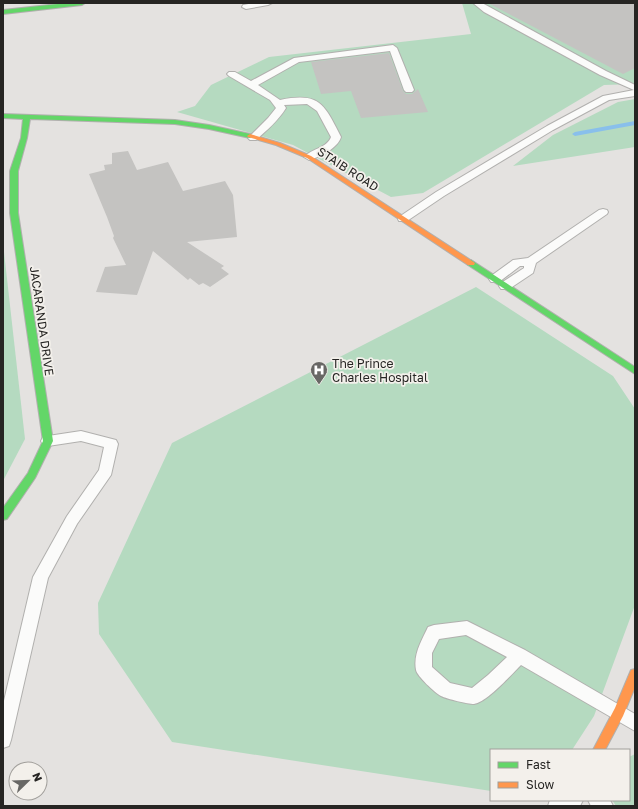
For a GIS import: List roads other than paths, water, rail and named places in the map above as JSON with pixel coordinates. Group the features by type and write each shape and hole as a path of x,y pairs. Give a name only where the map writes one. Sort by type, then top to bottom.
{"street":[{"path":"3,12 82,3"},
{"name":"STAIB ROAD","path":"3,116 175,122 202,125 292,148 309,157 403,218 523,299 635,371"},
{"name":"JACARANDA DRIVE","path":"27,117 24,138 14,171 14,214 48,441"},
{"path":"3,516 32,475 48,441"},
{"path":"600,749 619,712 635,674"}],"lane":[{"path":"246,7 268,3"},
{"path":"478,3 486,10 603,73 635,88"},
{"path":"251,85 297,60 393,48 409,90"},
{"path":"403,218 550,128 606,98 612,93 613,86 610,80 603,73"},
{"path":"232,74 273,98 281,108 253,138"},
{"path":"606,98 635,93"},
{"path":"278,103 292,100 306,100 318,105 322,110 336,137 335,141 327,148 309,157"},
{"path":"495,279 517,263 532,261 602,212"},
{"path":"505,286 529,270 532,261"},
{"path":"3,740 40,577 72,520 106,471 111,444 81,436 48,441"},
{"path":"519,655 494,682 474,696 446,690 424,670 424,652 434,632 467,628 519,655 619,712 635,723"}],"waterway":[{"path":"575,134 635,123"}],"place":[{"name":"The Prince Charles Hospital","path":"319,385"}]}
